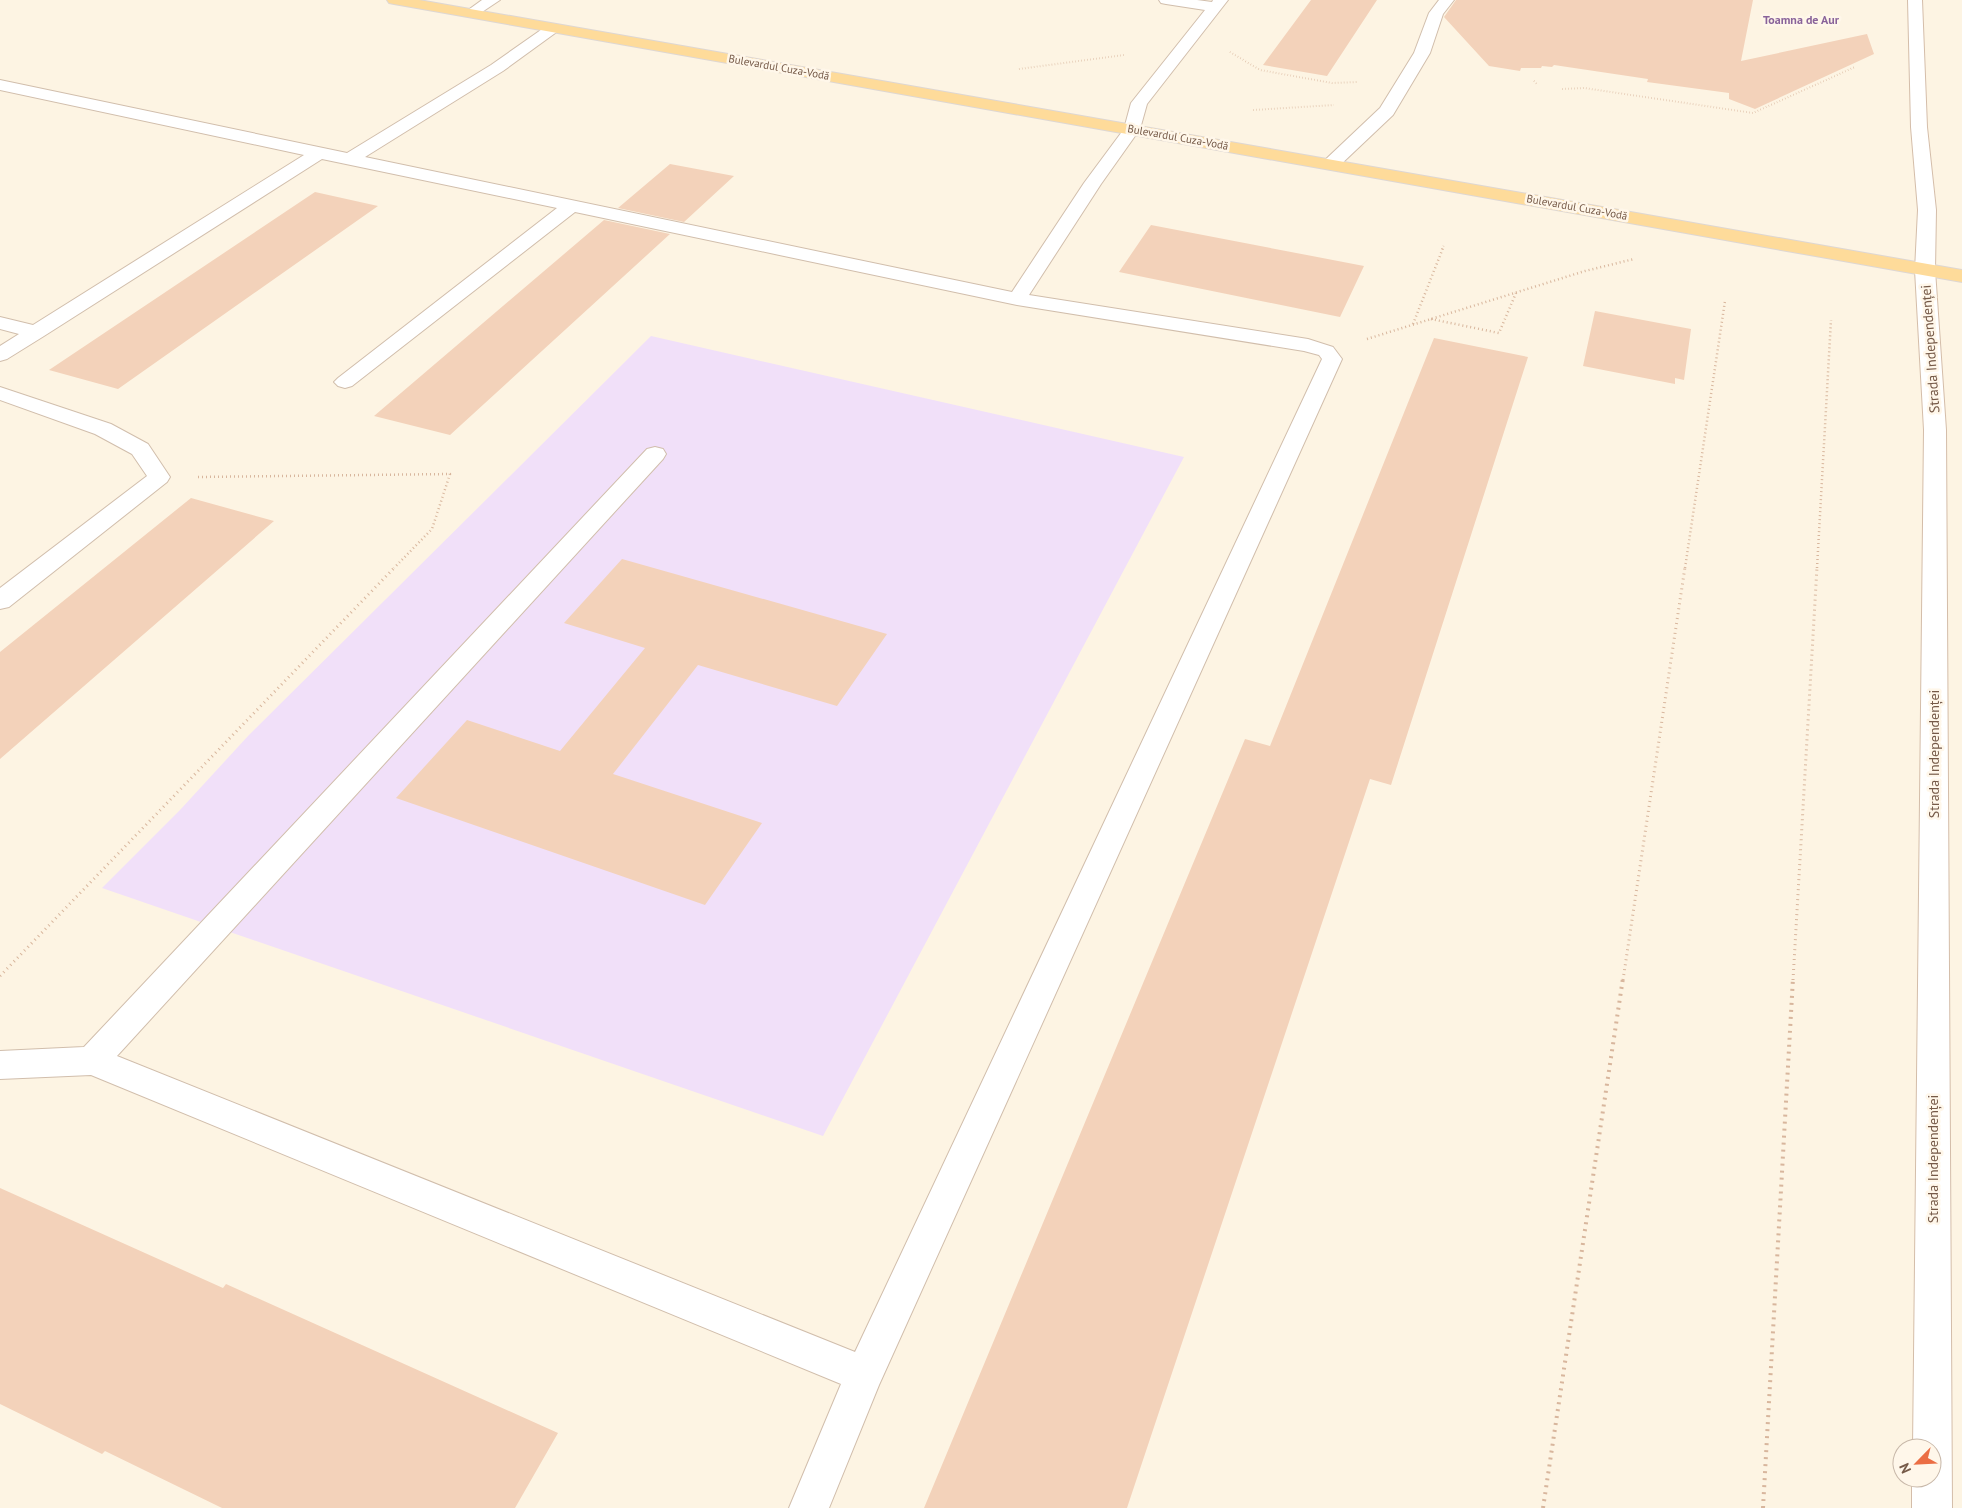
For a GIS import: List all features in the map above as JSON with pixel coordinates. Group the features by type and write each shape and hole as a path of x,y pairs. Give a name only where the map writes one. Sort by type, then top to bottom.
{"main road":[{"name":"Bulevardul Cuza-Vodă","path":"394,0 1962,276"},
{"path":"470,13 493,0"},
{"path":"1166,0 1218,4"},
{"path":"1331,164 1387,111 1422,53 1436,13 1447,0"},
{"name":"Strada Independenței","path":"1915,0 1919,127 1927,210 1925,270 1935,430 1932,1508"},
{"path":"1017,299 1093,183 1132,129 1139,104 1218,4"},
{"path":"350,158 497,68 553,28"},
{"path":"0,85 1017,299 1308,345 1326,351 1332,359 864,1375 809,1508"},
{"path":"0,356 319,153"},
{"path":"344,382 571,206"},
{"path":"0,323 37,332"},
{"path":"0,393 102,429 133,445 140,449 159,477 0,601"},
{"path":"92,1060 655,454"},
{"path":"0,1065 92,1060 864,1375"}],"path":[{"path":"1012,70 1183,48"},
{"path":"1226,50 1260,70 1332,83 1360,82"},
{"path":"1562,89 1584,88 1753,113 1855,67"},
{"path":"1534,81 1538,85"},
{"path":"1246,110 1392,103"},
{"path":"1413,324 1444,245"},
{"path":"1326,351 1585,271 1639,258"},
{"path":"1430,319 1499,333 1516,292"},
{"path":"1542,1508 1726,301"},
{"path":"1763,1508 1831,320"},
{"path":"0,976 432,529 450,474 159,477"}],"shaded area":[{"path":"651,336 1184,457 823,1136 102,888 180,810 248,736"}],"building":[{"path":"1311,0 1377,0 1327,76 1263,65"},
{"path":"1456,0 1753,0 1741,61 1867,34 1874,54 1755,109 1729,99 1729,93 1647,82 1648,79 1554,65 1552,67 1542,66 1541,68 1521,68 1520,71 1489,66 1444,17"},
{"path":"670,164 734,176 684,222 618,208"},
{"path":"315,192 378,206 118,389 49,370"},
{"path":"604,220 670,234 450,435 374,416"},
{"path":"1151,225 1364,266 1340,317 1119,272"},
{"path":"1595,311 1691,329 1684,380 1675,378 1675,384 1583,366"},
{"path":"1434,338 1528,357 1391,785 1370,779 1127,1508 924,1508 1245,739 1270,746"},
{"path":"191,498 274,521 0,759 0,652"},
{"path":"622,559 887,634 837,706 698,665 613,774 762,823 705,905 396,798 467,720 560,751 645,648 564,623"},
{"path":"0,1188 223,1288 226,1284 558,1433 515,1508 222,1508 105,1451 102,1454 0,1404"}],"district":[{"name":"Toamna de Aur","path":"1801,19"}]}
